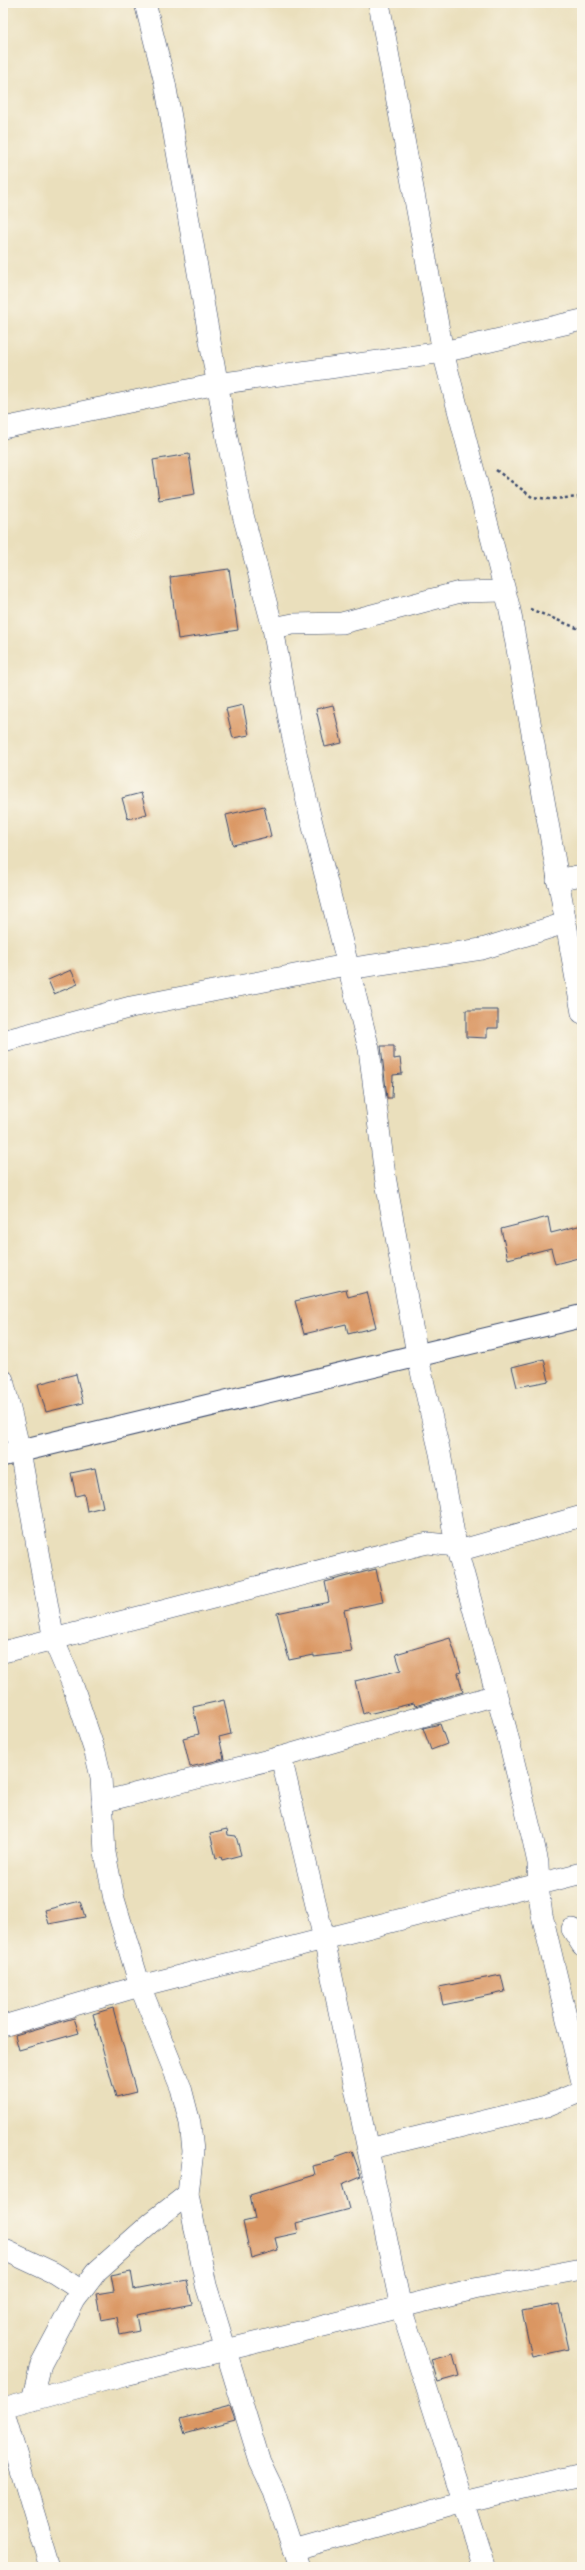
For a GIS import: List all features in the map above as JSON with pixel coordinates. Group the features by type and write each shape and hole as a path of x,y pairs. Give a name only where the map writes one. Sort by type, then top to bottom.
{"street":[{"path":"145,3 165,83 217,384 243,515 273,628 290,725 347,967 369,1049 385,1176 417,1354 440,1453 457,1548 533,1840 542,1915 575,2019 582,2082"},
{"path":"379,3 444,352 506,597 582,1013"},
{"path":"3,428 217,384 444,352 582,320"},
{"path":"273,628 293,624 342,622 460,592 506,597"},
{"path":"557,880 582,875"},
{"path":"3,1041 131,1007 347,967 482,949 565,923"},
{"path":"11,1453 417,1354 582,1316"},
{"path":"3,1380 11,1453 54,1641 95,1752 101,1777 105,1853 114,1899 140,1986 181,2088 190,2123 193,2150 188,2194 206,2285 260,2462 274,2492 296,2559 464,2502 582,2474"},
{"path":"3,1652 54,1641 419,1545 428,1543 457,1548 582,1516"},
{"path":"102,1802 281,1757 496,1695"},
{"path":"281,1757 324,1939 401,2308 484,2567"},
{"path":"3,2026 140,1986 582,1873"},
{"path":"368,2149 546,2106 582,2091"},
{"path":"32,2400 41,2364 82,2291 97,2272 117,2253 188,2194"},
{"path":"6,2250 54,2273 82,2291"},
{"path":"50,2567 3,2409 32,2400 225,2350 474,2289 582,2269"}],"path":[{"path":"470,457 506,476 532,497 549,499 582,497"},
{"path":"506,597 523,606 582,630"}],"building":[{"path":"189,454 195,494 159,500 153,460"},
{"path":"229,569 238,630 178,639 170,577"},
{"path":"243,705 249,735 233,738 226,709"},
{"path":"333,705 342,743 325,747 316,709"},
{"path":"141,793 147,814 128,819 122,798"},
{"path":"264,806 271,836 233,845 226,815"},
{"path":"71,970 78,984 54,994 48,980"},
{"path":"466,1010 498,1010 498,1028 487,1028 487,1038 466,1037"},
{"path":"381,1046 394,1046 394,1059 400,1058 402,1074 393,1075 392,1098 387,1098"},
{"path":"548,1217 551,1233 582,1225 582,1241 579,1241 582,1257 555,1264 551,1248 508,1259 501,1229"},
{"path":"346,1289 348,1297 367,1292 376,1327 348,1334 346,1324 304,1334 295,1301"},
{"path":"544,1359 549,1381 517,1387 512,1367"},
{"path":"76,1374 83,1403 46,1412 38,1384"},
{"path":"95,1468 103,1507 87,1511 84,1494 76,1496 71,1473"},
{"path":"376,1569 383,1602 344,1610 352,1652 314,1657 314,1655 289,1660 277,1613 329,1602 325,1582"},
{"path":"450,1638 461,1672 458,1673 463,1692 415,1706 414,1703 363,1714 355,1681 401,1670 396,1654"},
{"path":"224,1700 231,1734 219,1737 224,1759 190,1767 183,1738 199,1734 193,1707"},
{"path":"440,1724 447,1744 431,1750 423,1728"},
{"path":"227,1829 228,1835 236,1836 241,1855 222,1860 221,1857 216,1858 210,1833"},
{"path":"80,1901 85,1917 49,1924 45,1910"},
{"path":"501,1975 505,1992 443,2005 439,1987"},
{"path":"113,2008 136,2092 116,2097 93,2014"},
{"path":"74,2018 79,2033 19,2050 15,2035"},
{"path":"352,2151 361,2176 342,2184 349,2209 296,2223 298,2233 275,2238 278,2250 251,2258 243,2222 255,2219 250,2195 315,2175 313,2166 336,2160 335,2157"},
{"path":"131,2271 134,2289 187,2279 192,2304 136,2315 139,2331 120,2335 117,2317 101,2320 96,2294 114,2291 111,2275"},
{"path":"559,2304 569,2349 532,2357 522,2311"},
{"path":"453,2354 459,2376 438,2382 431,2360"},
{"path":"230,2406 235,2420 185,2434 180,2419"}]}
